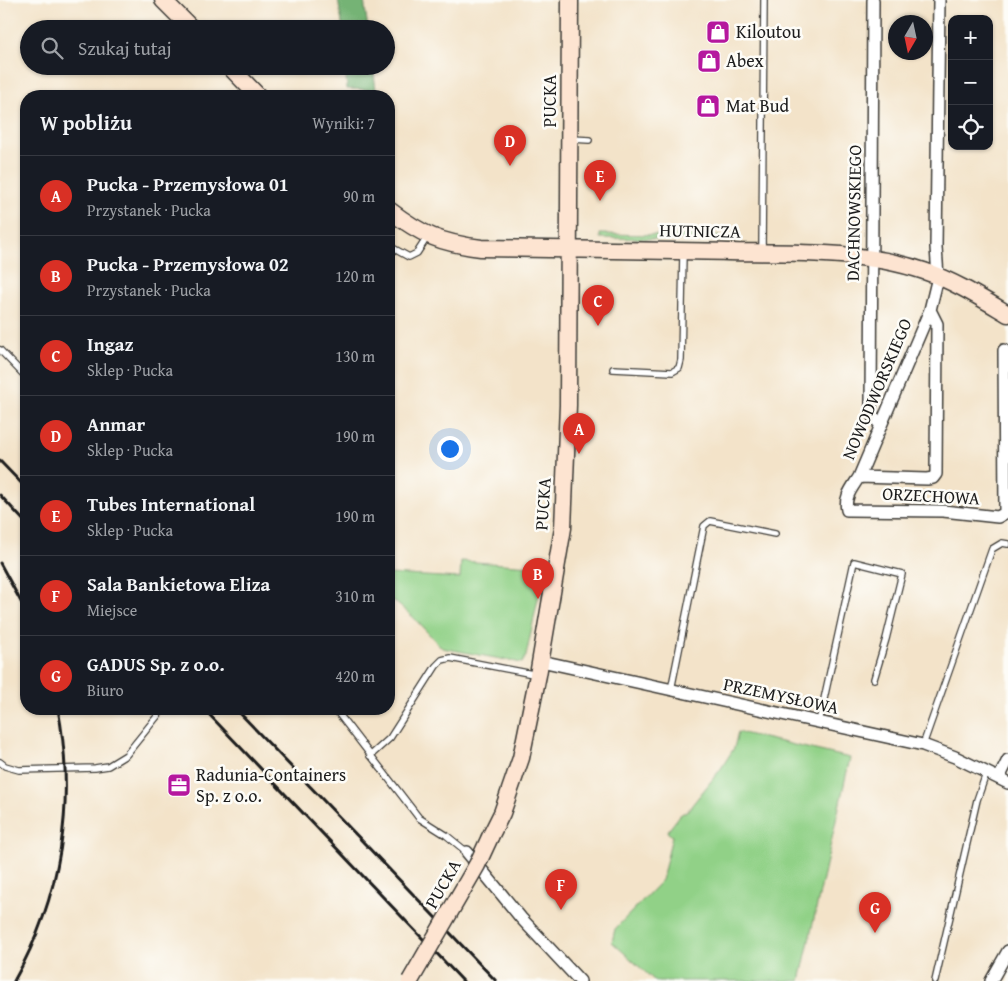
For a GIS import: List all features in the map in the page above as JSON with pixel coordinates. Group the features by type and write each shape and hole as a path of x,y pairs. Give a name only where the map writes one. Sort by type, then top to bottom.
{"street":[{"path":"163,0 183,20"},
{"name":"PUCKA","path":"410,981 477,865 502,813 520,758 540,668 564,504 568,405 570,0"},
{"name":"DACHNOWSKIEGO","path":"873,0 871,409 873,417 880,424"},
{"name":"NOWODWORSKIEGO","path":"930,310 937,324 936,474 933,478 927,479 859,477 930,310 938,277 936,247 939,0"},
{"path":"238,75 252,90"},
{"name":"HUTNICZA","path":"395,215 411,227 428,236 448,243 481,248 762,252 872,259 899,264 938,277 967,290 1008,314"},
{"name":"ORZECHOWA","path":"859,477 847,496 847,510 943,511 998,517 1005,513 1004,350"},
{"name":"PRZEMYSŁOWA","path":"540,668 671,690 923,745 942,751 1004,780"},
{"path":"1004,780 1008,760"},
{"path":"467,852 521,918 580,981"},
{"path":"991,981 1008,951"}],"lane":[{"path":"762,252 764,0"},
{"path":"570,139 589,140"},
{"path":"395,249 409,257 417,253 428,236"},
{"path":"613,369 672,372 678,368 681,360 683,251"},
{"path":"0,350 20,371"},
{"path":"671,690 704,526 710,521 775,534"},
{"path":"923,745 992,549 1002,543 1008,544"},
{"path":"818,722 854,562 902,574 874,679"},
{"path":"370,756 390,738 436,666 442,660 450,658 540,668"},
{"path":"0,762 5,766 18,770 85,769 108,766 126,755 157,715"},
{"path":"340,715 419,818 446,835 467,852"},
{"path":"935,981 977,800 987,772"}],"green space":[{"path":"338,0 364,0 367,20 341,20"},
{"path":"346,75 374,75 376,90 347,89"},
{"path":"600,234 719,236 719,240 600,238"},
{"path":"461,561 531,566 531,570 544,570 526,656 522,663 442,648 413,617 395,602 395,574 460,578"},
{"path":"738,732 850,758 800,981 655,981 612,942 615,929 662,880 672,836 667,832 680,815 688,810 720,770 734,748"}],"railway":[{"path":"0,461 20,482"},
{"path":"0,495 20,517"},
{"path":"0,563 20,600"},
{"path":"14,981 43,917 60,849 65,779 59,715"},
{"path":"210,715 463,981"},
{"path":"242,715 496,981"}],"place":[{"name":"Kiloutou","path":"718,32"},
{"name":"Abex","path":"709,61"},
{"name":"Mat Bud","path":"708,106"},
{"name":"Anmar","path":"510,166"},
{"name":"Tubes International","path":"600,201"},
{"name":"Ingaz","path":"598,326"},
{"name":"Pucka - Przemysłowa 01","path":"579,454"},
{"name":"Pucka - Przemysłowa 02","path":"538,599"},
{"name":"Radunia-Containers Sp. z o.o.","path":"179,785"},
{"name":"Sala Bankietowa Eliza","path":"561,910"},
{"name":"GADUS Sp. z o.o.","path":"875,933"}]}
